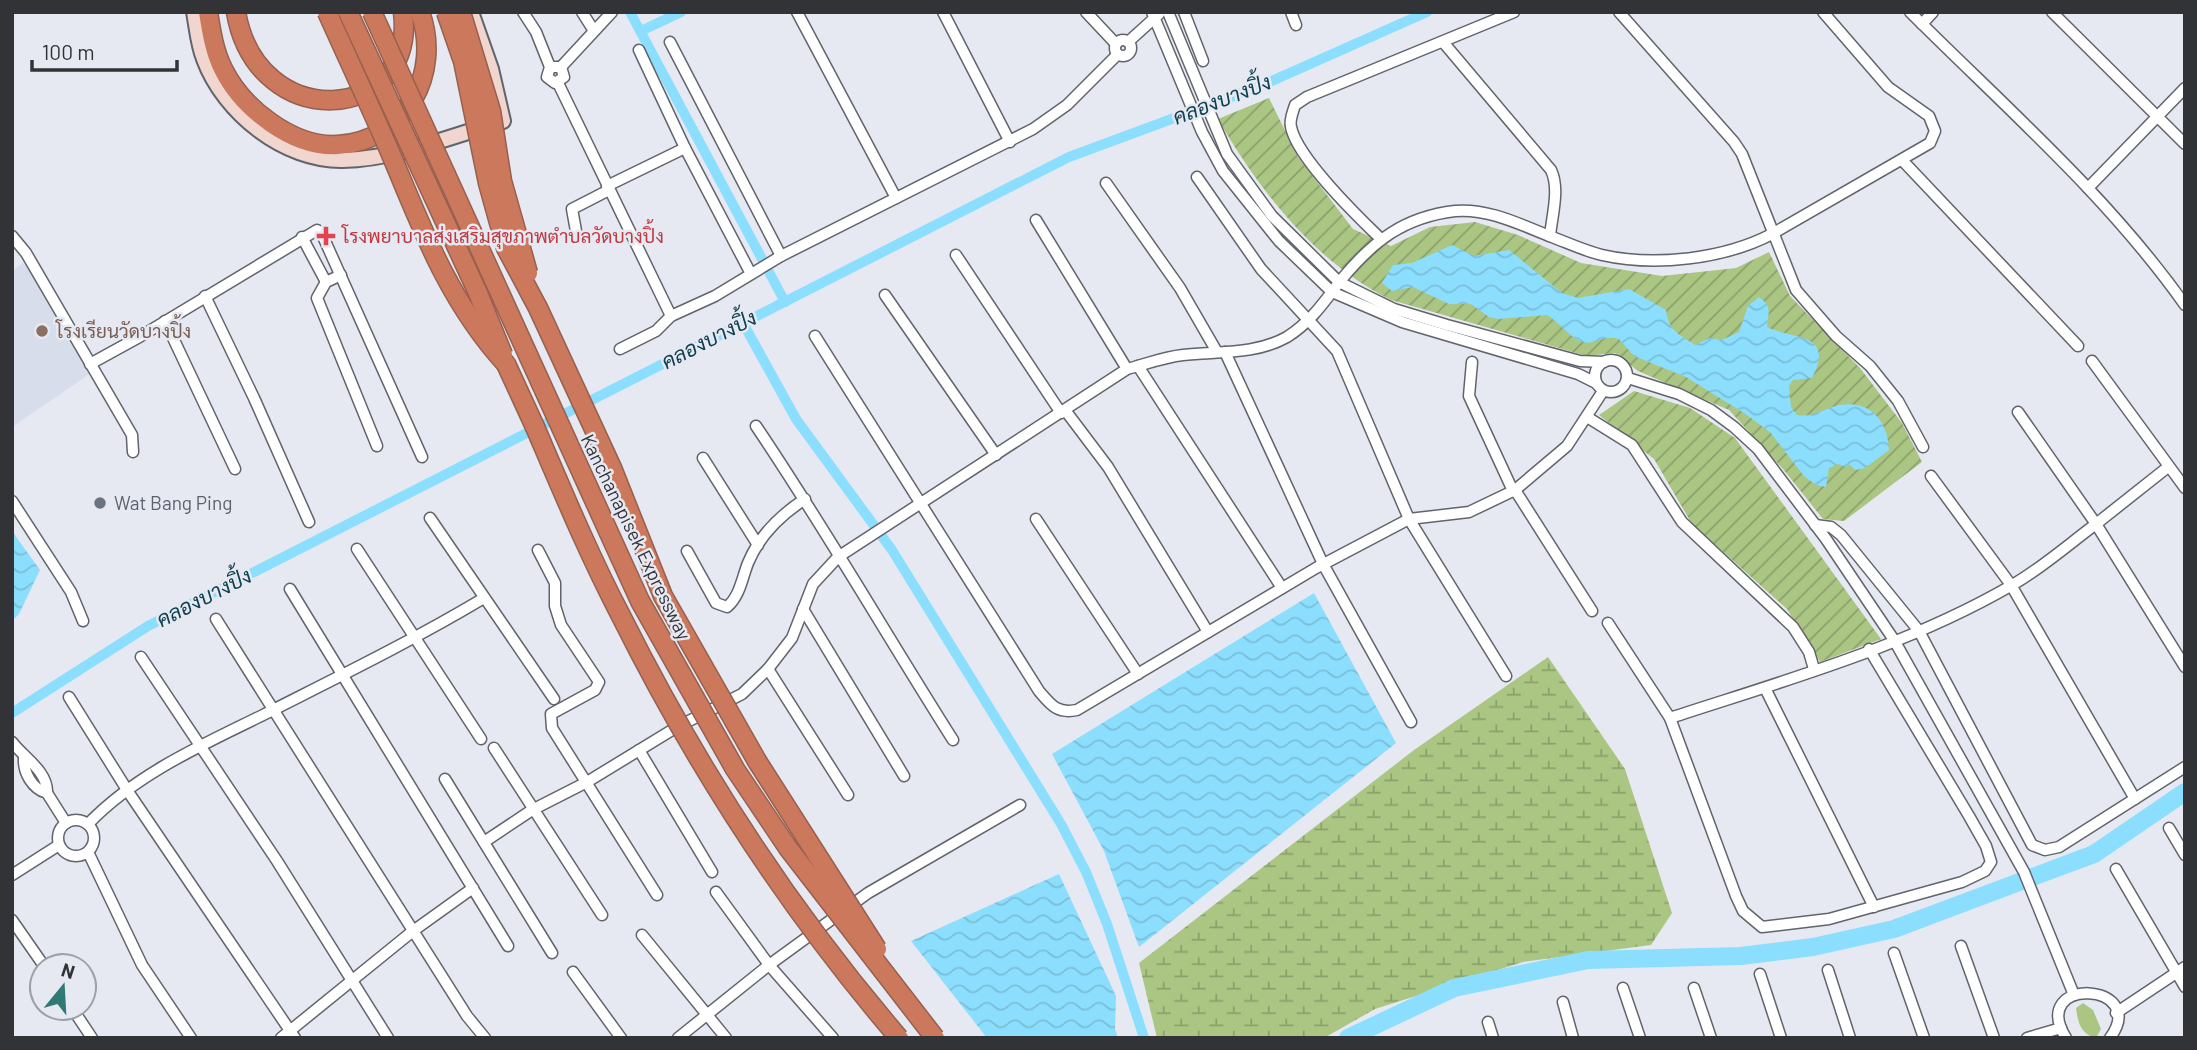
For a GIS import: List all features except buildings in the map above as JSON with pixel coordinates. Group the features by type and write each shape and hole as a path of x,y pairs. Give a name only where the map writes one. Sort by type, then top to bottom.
{"highway":[{"path":"208,12 212,37 223,70 244,99 277,126 308,141 338,145 361,140 388,127 420,91 428,50 420,12"},
{"path":"236,12 241,36 260,68 275,82 298,95 325,103 353,98 383,78 393,67 404,36 403,12"},
{"path":"327,12 420,225 460,306 479,335 506,364"},
{"path":"348,12 478,293 506,364 620,615 699,755 811,926 899,1038"},
{"name":"Kanchanapisek Expressway","path":"372,12 640,601 735,769 788,848 935,1038"},
{"path":"446,12 470,88 502,236 612,468 663,596 757,761 852,906 894,976 905,1001"},
{"path":"461,12 478,59 491,111 502,181 538,308"}],"street":[{"path":"194,12 205,61 227,99 242,115 273,139 304,153 344,160 373,157 503,121 491,69 471,12"},
{"path":"523,12 564,77 558,83 671,316"},
{"path":"582,12 594,31"},
{"path":"556,67 612,12"},
{"path":"797,12 896,198"},
{"path":"943,12 1010,142"},
{"path":"1086,12 1116,49"},
{"path":"1168,12 1227,154 1272,216 1339,282 1377,302 1433,321 1580,361 1612,360 1622,364 1628,378 1679,394 1711,410 1758,449 1815,525 1894,640 2034,890 2074,995"},
{"path":"1184,12 1203,61"},
{"path":"1291,12 1296,25"},
{"path":"1380,238 1334,190 1304,151 1291,128 1291,116 1295,106 1307,97 1514,12"},
{"path":"1619,12 1734,142 1742,154 1796,290 1892,393 1923,447"},
{"path":"484,842 532,810 742,694 768,669 792,638 813,584 838,557 869,536 890,525 1127,369 1154,360 1267,346 1309,320 1339,282 1380,238 1422,219 1463,211 1497,216 1602,255 1665,259 1734,250 1773,234 1930,143 1935,131 1929,116 1888,87 1824,12"},
{"path":"1910,12 2088,188 2148,252 2185,305"},
{"path":"1922,24 1933,12"},
{"path":"2052,12 2185,144"},
{"path":"620,349 656,331 671,316 715,296 778,258 1010,142 1068,105 1122,40 1128,42 1156,14 1202,132 1238,193 1279,241 1332,292 1402,323 1578,374 1600,387 1619,391 1628,378"},
{"path":"670,42 778,258"},
{"path":"1443,42 1551,170 1555,186 1550,236"},
{"path":"639,50 685,148 754,272"},
{"path":"2088,188 2185,88"},
{"path":"576,230 572,209 685,148"},
{"path":"1902,160 2078,346"},
{"path":"1197,177 1240,243 1337,351 1409,519 1506,676"},
{"path":"1106,183 1180,288 1221,352 1323,564 1411,722"},
{"path":"1036,220 1127,369"},
{"path":"90,363 165,321 312,231 321,232 422,457"},
{"path":"12,236 26,253 132,435 133,452"},
{"path":"302,237 326,282"},
{"path":"956,255 1063,412 1108,467 1208,632"},
{"path":"341,275 326,282 317,298 377,446"},
{"path":"885,295 996,455"},
{"path":"205,296 309,522"},
{"path":"165,321 235,469"},
{"path":"815,336 1039,691 1057,710 1077,710 1323,564 1409,519 1469,512 1514,490 1567,446 1587,417 1600,387 1595,372 1604,362"},
{"path":"2092,360 2185,488"},
{"path":"1472,362 1469,396 1514,490 1592,611"},
{"path":"1139,366 1282,588"},
{"path":"2018,412 2096,524 2185,667"},
{"path":"1587,417 1632,445 1682,522 1793,627 1809,652 1814,669"},
{"path":"756,426 805,499 838,557 953,740"},
{"path":"703,458 758,545"},
{"path":"1670,718 1765,688 1919,631 2011,585 2096,524 2168,467"},
{"path":"1931,476 2011,585 2136,799"},
{"path":"687,551 716,603 727,607 734,601 749,560 758,545 779,519 805,499"},
{"path":"12,501 71,592 83,621"},
{"path":"430,518 554,699"},
{"path":"1036,519 1138,674"},
{"path":"1815,525 1831,527 1841,535 1919,631 2032,845 2045,850 2059,847 2185,767"},
{"path":"357,549 481,739"},
{"path":"538,550 555,583 555,606 561,625 599,682 595,690 558,708 550,720 657,895"},
{"path":"290,589 508,946"},
{"path":"88,824 127,790 199,747 416,638 484,598"},
{"path":"803,609 904,776"},
{"path":"216,619 413,931 485,1038"},
{"path":"1608,623 1670,718 1737,896 1751,920 1762,927 1777,928 1829,919 1975,879 1991,862 1986,846 1969,816 1869,649"},
{"path":"141,657 277,862 388,1038"},
{"path":"768,669 848,795"},
{"path":"1765,688 1874,907"},
{"path":"69,697 127,790 293,1034"},
{"path":"12,742 24,758 32,762 47,783 47,793 66,823"},
{"path":"494,748 602,915"},
{"path":"639,750 712,872"},
{"path":"445,779 552,953"},
{"path":"678,1038 769,965 885,882 1020,805"},
{"path":"77,820 88,824 95,838 88,852 72,855 60,845 59,832 66,823 77,820"},
{"path":"2169,828 2185,855"},
{"path":"12,875 60,845"},
{"path":"88,852 142,965 191,1038"},
{"path":"2116,869 2181,970 2185,987"},
{"path":"281,1038 293,1034 351,980 473,888"},
{"path":"716,892 769,965 833,1038"},
{"path":"12,920 34,952"},
{"path":"642,934 726,1038"},
{"path":"1961,946 1994,1038"},
{"path":"1894,953 1924,1038"},
{"path":"1828,970 1850,1038"},
{"path":"2116,1013 2181,970"},
{"path":"573,972 621,1038"},
{"path":"1759,974 1781,1038"},
{"path":"1623,988 1640,1038"},
{"path":"1695,988 1711,1038"},
{"path":"2027,1038 2064,1033 2062,1009 2074,995 2092,991 2109,1000 2116,1013 2117,1026 2110,1038"},
{"path":"1563,1002 1573,1038"},
{"path":"81,1022 92,1038"},
{"path":"1488,1022 1493,1038"}],"shaded area":[{"name":"โรงเรียนวัดบางปิ้ง","path":"23,263 49,292 94,371 12,427 12,271"}],"green space":[{"path":"1269,98 1298,157 1353,229 1391,246 1430,227 1475,222 1518,235 1581,263 1662,276 1736,268 1769,252 1790,296 1860,368 1902,423 1922,462 1844,521 1823,519 1783,469 1729,410 1638,371 1615,353 1587,356 1391,300 1338,266 1292,223 1252,173 1218,119"},
{"path":"1634,391 1690,408 1735,438 1881,639 1820,662 1787,609 1692,524 1654,459 1599,415"},
{"path":"1548,657 1625,769 1672,913 1651,945 1523,962 1375,1009 1324,1038 1157,1038 1139,963 1414,750"},
{"path":"2083,1003 2093,1010 2101,1029 2096,1038 2086,1034 2079,1023 2076,1008"}],"water":[{"path":"1452,245 1474,256 1509,250 1562,293 1578,298 1629,289 1666,310 1672,328 1695,345 1710,338 1722,340 1739,332 1748,306 1759,297 1768,307 1767,327 1808,340 1819,352 1812,378 1793,380 1789,386 1791,407 1797,415 1814,414 1840,405 1861,406 1876,415 1881,422 1889,450 1865,468 1855,470 1849,464 1846,467 1838,464 1829,468 1826,487 1816,485 1804,476 1770,432 1686,377 1634,356 1619,339 1608,338 1586,343 1573,337 1547,315 1498,319 1489,317 1471,304 1449,304 1413,287 1392,291 1382,283 1393,265 1412,263"},
{"path":"12,531 40,570 19,614 12,621"},
{"path":"1314,593 1396,743 1139,947 1104,851 1052,754"},
{"path":"1059,874 1116,996 1115,1029 1118,1038 987,1038 911,941"}],"waterway":[{"path":"630,12 785,302"},
{"path":"641,31 681,12"},
{"name":"คลองบางปิ้ง","path":"12,713 148,626 1069,157 1258,87 1427,12"},
{"path":"743,323 796,419 892,550 1061,824 1086,872 1107,924 1144,1038"},
{"path":"1348,1038 1454,988 1588,960 1741,956 1813,947 1894,929 2094,854 2185,792"}],"place":[{"name":"โรงพยาบาลส่งเสริมสุขภาพตำบลวัดบางปิ้ง","path":"326,236"},
{"name":"โรงเรียนวัดบางปิ้ง","path":"42,331"},
{"name":"Wat Bang Ping","path":"100,503"}]}
